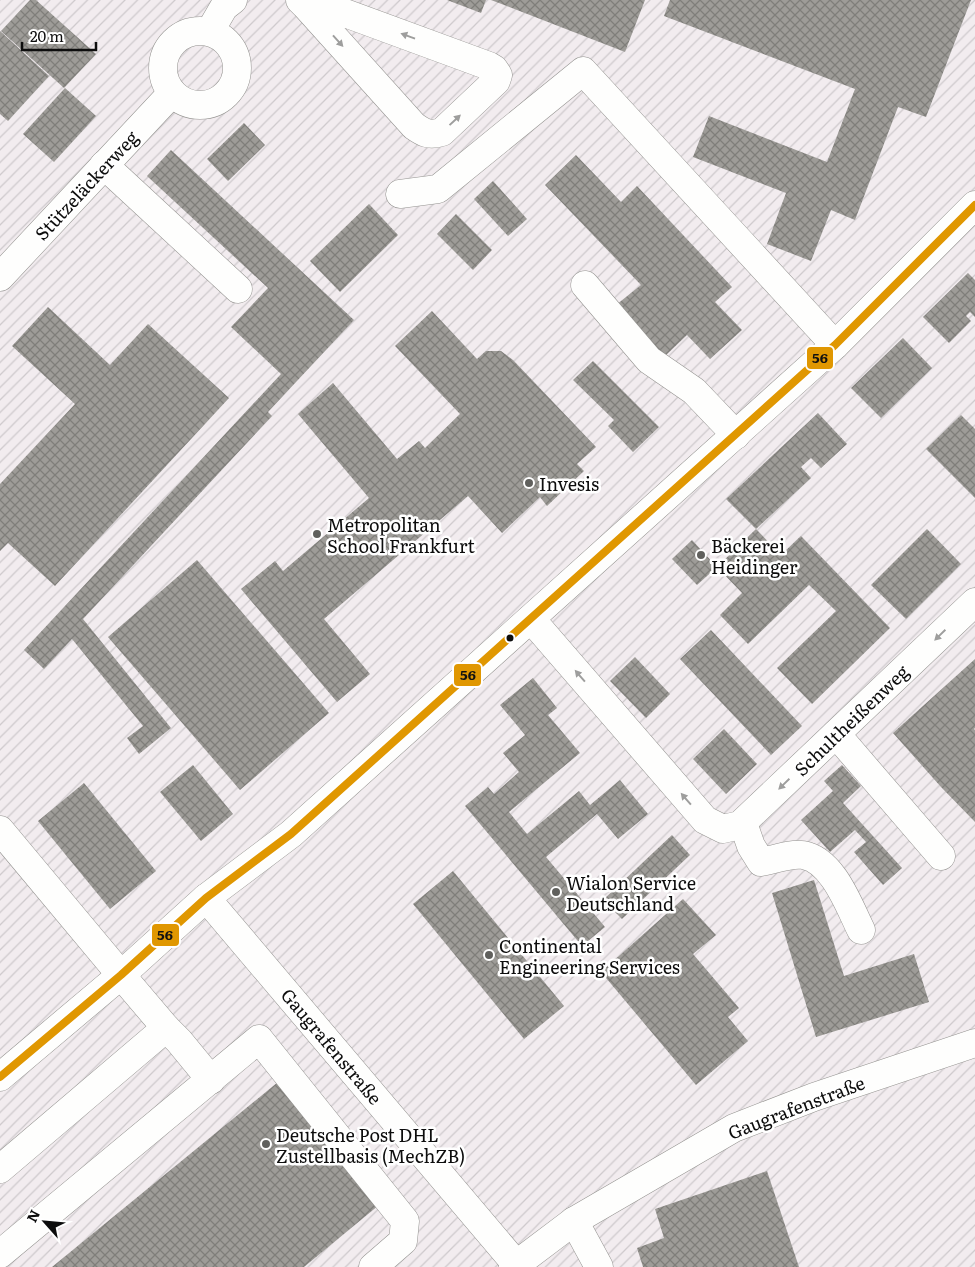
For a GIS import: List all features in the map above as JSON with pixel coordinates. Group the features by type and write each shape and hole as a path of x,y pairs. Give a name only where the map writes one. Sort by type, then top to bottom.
{"street":[{"path":"210,31 224,7 233,0"},
{"path":"302,2 343,12 489,66 498,75 496,81 442,132 426,133 414,126 302,2"},
{"path":"210,31 229,42 237,59 236,80 224,97 210,105 185,103 172,93 164,79 164,56 172,42 188,32 210,31"},
{"path":"400,194 438,190 583,71 835,345"},
{"name":"Stützeläckerweg","path":"0,277 172,93"},
{"path":"104,165 238,289"},
{"path":"0,1077 121,975 206,898 292,834 736,435 971,217"},
{"path":"585,285 650,360 694,391 736,435"},
{"name":"Schultheißenweg","path":"733,826 836,734 975,602"},
{"path":"531,619 705,820 733,826 761,862 802,855 815,858 833,876 861,930"},
{"path":"836,734 941,856"},
{"path":"0,830 211,1080"},
{"name":"Gaugrafenstraße","path":"206,898 515,1266 574,1221 734,1128 814,1097 975,1043"},
{"path":"0,1169 166,1028"},
{"path":"0,1254 258,1039 405,1221 403,1241 373,1267"},
{"path":"574,1221 599,1267"}],"shaded area":[{"path":"0,0 975,0 975,1267 0,1267"}],"building":[{"path":"30,0 36,0 96,54 64,88 1,31"},
{"path":"447,0 486,0 481,13"},
{"path":"491,0 645,0 625,52"},
{"path":"670,0 971,0 926,117 898,107 855,220 831,210 811,261 767,244 786,193 693,157 709,116 827,162 855,89 664,16"},
{"path":"0,31 49,76 8,121 0,114"},
{"path":"65,88 96,116 54,162 23,134"},
{"path":"244,123 265,145 228,181 207,159"},
{"path":"171,150 354,320 268,412 272,416 83,619 171,728 139,754 127,738 143,726 72,639 44,669 24,650 281,374 231,327 268,288 147,176"},
{"path":"576,155 621,202 637,186 732,287 715,302 742,330 710,359 687,335 664,357 616,305 641,285 545,185"},
{"path":"493,181 527,219 508,236 474,199"},
{"path":"369,204 398,235 340,292 310,261"},
{"path":"456,214 492,250 473,270 437,234"},
{"path":"968,273 975,280 975,317 970,312 966,316 971,321 949,343 923,317"},
{"path":"48,307 110,365 148,324 229,398 55,586 8,543 0,551 0,484 75,404 12,346"},
{"path":"432,311 477,359 486,351 501,351 513,360 596,447 577,464 584,471 547,506 540,497 502,533 468,496 324,619 370,674 337,702 241,589 275,561 283,571 369,498 298,414 333,383 397,459 419,441 425,448 460,414 395,346"},
{"path":"903,338 932,368 881,418 851,388"},
{"path":"593,361 659,427 633,452 608,426 614,420 573,380"},
{"path":"818,413 847,444 821,468 811,458 801,467 811,478 756,529 726,499"},
{"path":"961,415 975,429 975,498 926,449"},
{"path":"756,529 781,555 801,536 890,628 812,704 777,668 836,611 809,585 748,644 720,615 742,593 717,567"},
{"path":"927,529 961,564 906,619 871,585"},
{"path":"692,540 717,567 697,585 672,559"},
{"path":"197,560 329,713 240,790 108,637"},
{"path":"711,630 802,726 771,755 680,659"},
{"path":"635,657 670,694 646,718 610,681"},
{"path":"975,659 974,729 975,822 893,733"},
{"path":"533,678 557,708 548,715 580,753 509,812 527,834 579,791 590,805 620,780 648,814 618,839 597,814 546,857 605,927 582,946 465,806 488,787 494,794 519,772 503,753 525,735 500,705"},
{"path":"724,729 757,764 726,794 693,759"},
{"path":"193,765 233,814 201,841 160,792"},
{"path":"842,765 861,786 843,803 902,868 883,885 854,852 866,842 855,830 830,852 801,820 833,791 824,781"},
{"path":"84,783 156,871 110,909 38,821"},
{"path":"672,835 690,855 622,919 603,900"},
{"name":"Continental Engineering Services","path":"453,871 564,1006 524,1039 413,904"},
{"path":"814,880 844,976 914,954 929,1002 816,1037 772,893"},
{"path":"683,899 716,935 693,954 739,1008 728,1017 748,1041 696,1085 601,972"},
{"name":"Deutsche Post DHL Zustellbasis (MechZB)","path":"278,1082 379,1205 304,1267 52,1267"},
{"path":"767,1171 799,1267 643,1267 637,1248 664,1238 655,1209"}],"transit line":[{"name":"56","path":"0,1077 121,975 206,898 291,834 835,345 975,205"}],"place":[{"name":"Invesis","path":"529,483"},
{"name":"Metropolitan School Frankfurt","path":"317,534"},
{"name":"Bäckerei Heidinger","path":"701,555"},
{"name":"Wialon Service Deutschland","path":"556,892"},
{"name":"Continental Engineering Services","path":"489,955"},
{"name":"Deutsche Post DHL Zustellbasis (MechZB)","path":"266,1144"}]}
